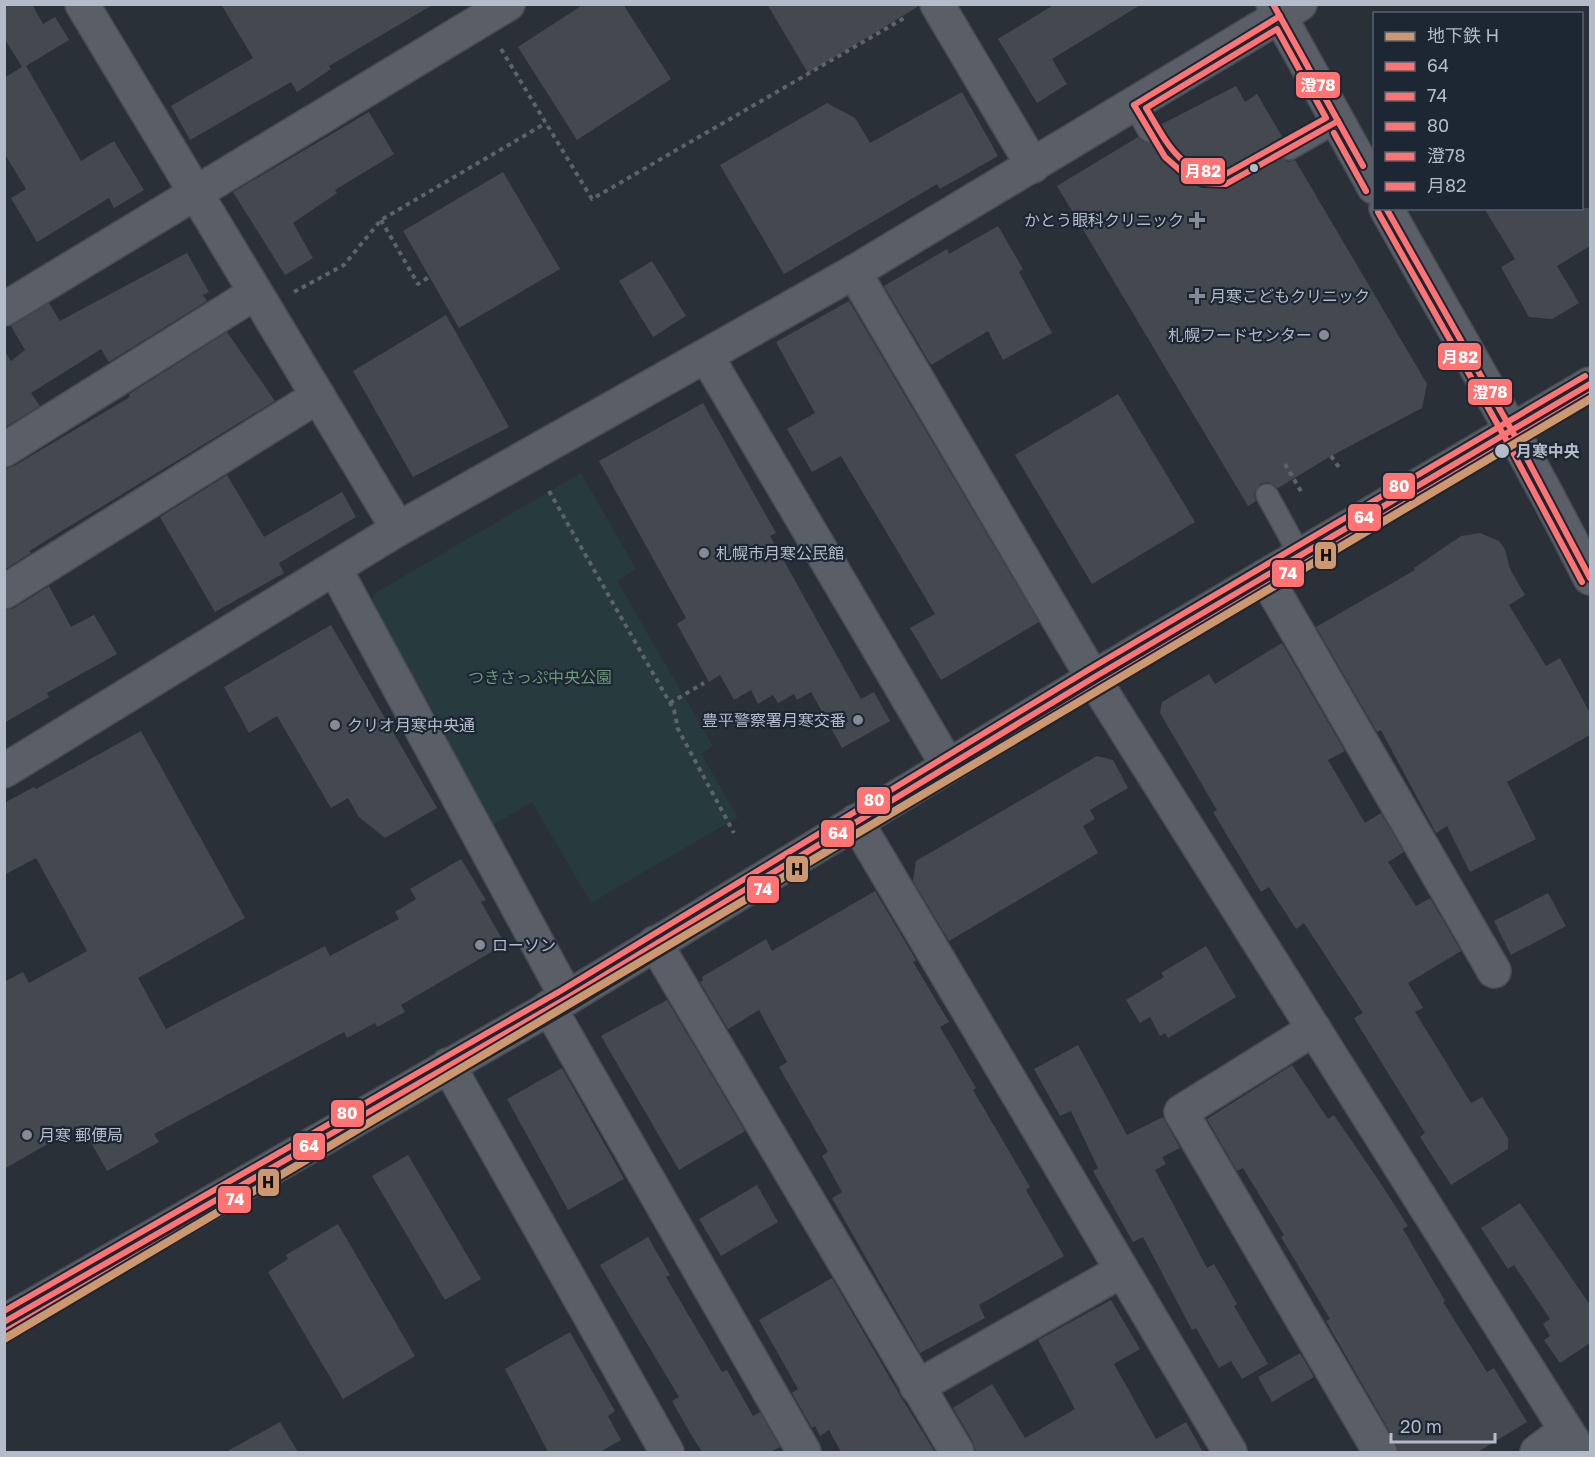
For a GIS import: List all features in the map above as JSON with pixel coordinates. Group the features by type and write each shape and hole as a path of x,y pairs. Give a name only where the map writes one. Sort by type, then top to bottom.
{"highway":[{"path":"4,1322 558,1002 1094,678 1590,384"}],"street":[{"path":"4,309 508,4"},
{"path":"84,5 195,194 270,295 318,396 398,529"},
{"path":"4,771 398,529 707,357 1033,166 1141,118 1285,8 1338,121 1373,185"},
{"path":"923,10 1033,166"},
{"path":"1387,210 1478,374 1513,429 1590,578"},
{"path":"854,272 1094,678 1573,1441 1537,1452"},
{"path":"4,450 270,295"},
{"path":"707,357 948,766"},
{"path":"4,592 318,396"},
{"path":"335,568 558,1002 804,1452"},
{"path":"1265,576 1494,971"},
{"path":"856,821 1120,1271 1230,1452"},
{"path":"655,943 957,1452"},
{"path":"1314,1029 1181,1112 1380,1452"},
{"path":"448,1065 667,1452"},
{"path":"917,1387 1120,1271"}],"lane":[{"path":"1289,149 1338,121"},
{"path":"1267,495 1300,555"}],"path":[{"path":"498,44 592,199 923,10"},
{"path":"270,295 344,266 381,220 546,123"},
{"path":"381,220 418,284 429,277"},
{"path":"1331,456 1341,470"},
{"path":"1285,464 1302,493"},
{"path":"549,491 670,703 678,729 734,833"},
{"path":"670,703 704,683"}],"green space":[{"name":"つきさっぷ中央公園","path":"581,473 636,569 617,581 713,746 701,754 738,817 591,903 532,802 493,825 367,608 375,593"}],"building":[{"path":"4,4 32,4 43,24 55,17 69,40 26,66 81,161 114,141 144,190 114,208 109,198 37,242 11,198 26,189 4,153 4,78 22,67 4,38"},
{"path":"221,4 434,4 329,66 331,69 297,92 291,82 190,140 171,106 253,58"},
{"path":"584,4 623,4 671,79 577,140 518,47"},
{"path":"767,4 918,4 919,6 808,73"},
{"path":"1055,4 1142,4 1052,59 1067,84 1037,103 998,39"},
{"path":"1236,86 1245,102 1257,94 1283,138 1276,148 1278,156 1288,162 1295,160 1427,384 1422,408 1331,456 1278,488 1268,482 1260,484 1254,494 1256,501 1248,506 1057,186 1138,137 1143,142 1155,142 1160,137 1160,125"},
{"path":"962,92 998,156 940,189 937,184 784,274 720,165 827,103 855,118 870,143"},
{"path":"369,112 394,154 335,190 337,193 293,223 313,258 285,275 233,192"},
{"path":"503,172 560,269 459,328 403,231"},
{"path":"1583,208 1590,208 1590,246 1557,266 1579,303 1552,319 1529,317 1501,267 1515,259 1485,210 1583,210"},
{"path":"998,226 1023,269 1019,272 1052,333 1003,360 988,331 931,365 884,286 947,249 949,254"},
{"path":"187,253 209,292 203,295 207,301 109,362 101,349 31,393 40,406 4,428 4,350 11,361 25,350 11,326 49,303 60,321"},
{"path":"652,261 686,316 653,337 619,281"},
{"path":"849,301 1039,622 941,680 910,628 935,614 841,456 812,472 787,429 815,413 776,342"},
{"path":"446,315 509,427 413,477 353,371"},
{"path":"227,332 275,401 29,551 31,553 4,570 4,469 14,466 130,397 129,394"},
{"path":"1118,394 1195,522 1092,584 1015,455"},
{"name":"札幌市月寒公民館","path":"703,403 776,533 770,536 861,699 874,692 890,721 842,748 811,692 797,700 794,694 778,703 773,695 758,704 751,690 734,700 720,675 709,682 677,624 686,618 599,461"},
{"path":"227,475 264,537 342,492 356,517 279,563 284,573 215,612 160,517"},
{"path":"1480,533 1499,541 1505,549 1510,569 1525,595 1509,605 1546,666 1560,658 1590,713 1590,735 1507,782 1536,839 1470,872 1447,826 1436,833 1381,730 1377,732 1316,627 1415,570 1414,568 1461,536"},
{"path":"49,586 71,627 94,615 117,654 47,693 49,697 4,723 4,611 14,608"},
{"name":"クリオ月寒中央通","path":"331,625 437,808 385,838 359,817 348,798 331,808 277,716 249,733 224,687"},
{"path":"1282,643 1345,751 1328,760 1365,823 1381,813 1404,852 1388,862 1416,906 1430,898 1461,951 1408,983 1423,1008 1415,1012 1471,1103 1482,1097 1508,1138 1508,1149 1451,1185 1420,1137 1425,1133 1354,1018 1363,1013 1304,923 1296,929 1269,887 1261,892 1213,812 1217,810 1160,713 1162,702 1209,674 1215,684"},
{"path":"141,731 245,918 138,978 166,1029 325,946 330,956 399,919 395,912 416,899 410,889 461,859 486,900 481,902 505,944 401,1005 405,1012 377,1027 375,1023 347,1038 344,1032 154,1134 159,1142 107,1171 81,1125 4,1169 4,982 23,972 29,983 87,951 36,858 4,875 4,803 34,787 36,789"},
{"path":"1097,756 1113,760 1128,788 1090,810 1095,819 1083,826 1098,853 949,941 913,881 916,861"},
{"path":"875,891 916,960 913,962 949,1022 940,1027 976,1088 973,1090 1030,1187 1026,1190 1064,1256 979,1305 985,1318 920,1353 832,1198 842,1192 822,1156 828,1152 779,1067 787,1062 759,1010 728,1029 700,982 703,980 702,977 766,939 772,951"},
{"path":"1548,893 1566,926 1511,955 1494,921"},
{"path":"1206,946 1236,997 1168,1038 1165,1033 1160,1036 1150,1017 1140,1023 1126,1000 1164,977 1161,973"},
{"path":"667,1000 745,1131 679,1170 601,1036"},
{"path":"1078,1045 1127,1135 1163,1117 1180,1148 1162,1157 1166,1164 1155,1170 1207,1268 1214,1264 1237,1304 1234,1306 1268,1364 1242,1379 1231,1361 1219,1368 1196,1328 1192,1330 1143,1237 1133,1242 1093,1171 1098,1168 1071,1111 1060,1116 1034,1069"},
{"path":"1292,1065 1328,1119 1334,1115 1379,1181 1408,1226 1403,1229 1445,1301 1443,1302 1487,1372 1494,1368 1527,1422 1478,1452 1399,1452 1326,1321 1330,1319 1281,1237 1284,1235 1243,1168 1237,1171 1207,1119"},
{"path":"562,1068 624,1179 568,1210 507,1099"},
{"path":"408,1155 481,1279 445,1300 372,1176"},
{"path":"757,1185 778,1222 721,1256 699,1219"},
{"path":"1520,1203 1590,1305 1590,1343 1560,1363 1544,1340 1550,1336 1543,1324 1550,1319 1514,1265 1508,1269 1481,1228"},
{"path":"338,1224 415,1356 343,1399 268,1272 288,1259 286,1255"},
{"path":"648,1237 670,1275 666,1277 722,1372 727,1370 753,1416 760,1412 780,1447 771,1452 702,1452 690,1433 672,1401 679,1397 600,1265"},
{"path":"832,1278 935,1452 841,1452 829,1430 820,1436 815,1426 812,1428 792,1393 798,1389 759,1320"},
{"path":"1111,1300 1140,1349 1114,1364 1156,1439 1186,1422 1203,1452 976,1452 973,1442 953,1408 992,1384 1025,1438 1075,1409 1038,1340"},
{"path":"570,1332 615,1411 608,1416 621,1440 600,1452 548,1452 505,1369"},
{"path":"1300,1353 1314,1377 1272,1402 1258,1377"},
{"path":"280,1422 298,1452 226,1452"}],"metro line":[{"name":"H","path":"4,1339 1590,399"}],"transit line":[{"name":"澄78","path":"1273,4 1363,166"},
{"name":"澄78","path":"1134,105 1280,16"},
{"name":"月82","path":"1277,29 1326,118 1224,175 1196,169 1176,154 1146,108 1277,29"},
{"name":"澄78","path":"1134,105 1165,157 1182,172 1203,183 1226,184 1338,121"},
{"name":"月82","path":"1334,133 1366,191"},
{"name":"澄78","path":"1387,210 1516,438 1590,578"},
{"name":"月82","path":"1378,212 1508,443 1582,582"},
{"name":"80","path":"4,1311 562,990 1088,670 1585,376"},
{"name":"64","path":"4,1322 567,998 1093,678 1590,384"},
{"name":"74","path":"8,1330 571,1006 1098,686 1590,394"}],"place":[{"name":"かとう眼科クリニック","path":"1197,220"},
{"name":"月寒こどもクリニック","path":"1197,296"},
{"name":"札幌フードセンター","path":"1324,335"},
{"name":"月寒中央","path":"1502,451"},
{"name":"札幌市月寒公民館","path":"704,553"},
{"name":"豊平警察署月寒交番","path":"858,720"},
{"name":"クリオ月寒中央通","path":"335,725"},
{"name":"ローソン","path":"480,945"},
{"name":"月寒 郵便局","path":"27,1135"}]}
